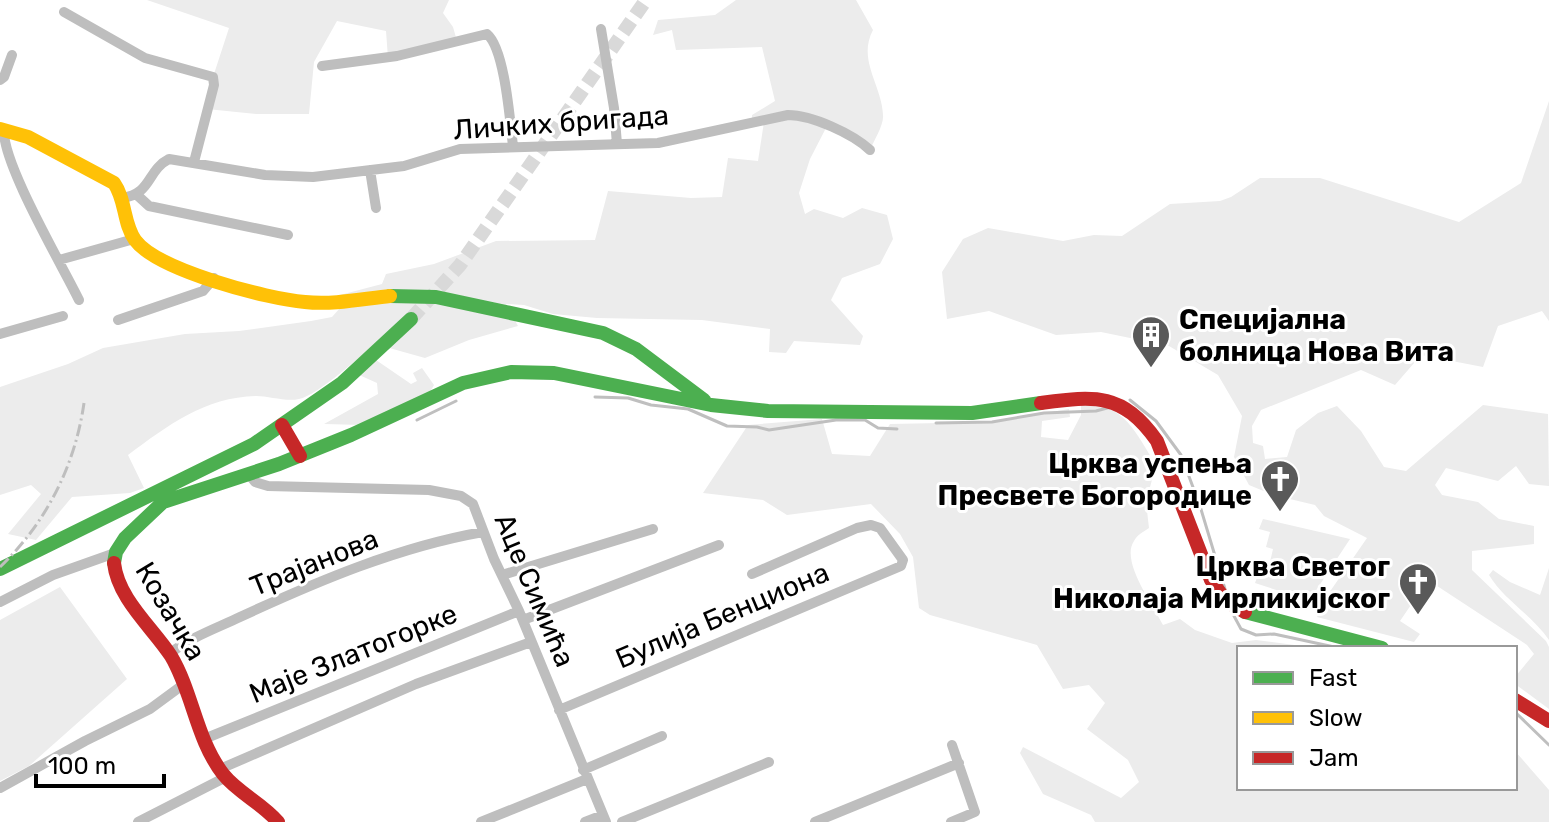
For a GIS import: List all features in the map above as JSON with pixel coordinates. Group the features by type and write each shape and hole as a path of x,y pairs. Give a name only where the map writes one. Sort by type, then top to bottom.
{"main road":[{"path":"2,129 28,137 105,177 130,196 134,239 160,260 302,302 405,295 462,301 603,333 645,355 711,405"},
{"path":"0,569 235,454 282,425 354,373 411,319"},
{"path":"645,355 655,373 656,392"},
{"path":"656,392 666,385 664,369"},
{"name":"Козачка","path":"278,822 264,805 223,773 204,739 184,684 169,654 121,584 114,566 115,553 158,504 300,456 446,390 492,375 554,373 711,405 768,411 962,413 1086,397 1104,399 1131,412 1157,441 1208,573 1217,592 1228,604 1244,612 1374,646"},
{"path":"282,425 300,456"},
{"path":"1517,701 1549,721"}],"street":[{"path":"64,12 145,58 213,77 214,85 194,162"},
{"path":"601,29 617,144"},
{"path":"322,66 397,56 487,34 499,53 513,146"},
{"path":"0,80 12,55"},
{"name":"Личких бригада","path":"130,196 165,161 175,159 289,177 404,166 455,150 658,143 793,115 845,133 870,150"},
{"path":"2,129 11,160 79,300"},
{"path":"370,170 376,208"},
{"path":"130,196 149,206 288,235"},
{"path":"59,260 134,239"},
{"path":"118,320 203,291 214,278"},
{"path":"0,334 63,316"},
{"name":"Аце Симића","path":"248,473 253,481 268,486 429,490 461,496 473,504 605,818"},
{"name":"Булија Бенциона","path":"559,710 903,563 901,553 887,536 880,528 871,525 857,528 752,574"},
{"path":"502,575 653,529"},
{"name":"Трајанова","path":"169,654 196,638 340,572 441,541 483,532"},
{"name":"Маје Златогорке","path":"204,739 521,616 719,545"},
{"path":"0,602 53,575 115,553"},
{"path":"138,822 223,773 416,684 531,642"},
{"path":"0,788 150,709 184,684"},
{"path":"481,822 662,736"},
{"path":"951,822 975,812 952,745"},
{"path":"622,822 769,762"},
{"path":"815,822 959,763"},
{"path":"585,822 605,818"}],"shaded area":[{"path":"147,0 449,0 443,13 453,27 457,41 388,58 386,31 337,21 314,62 309,114 256,114 207,109 213,77 229,28"},
{"path":"736,0 856,0 873,30 869,41 869,62 882,104 883,119 870,150 827,126 810,159 799,193 805,214 814,209 843,218 862,208 887,215 893,239 880,264 842,278 831,300 863,336 860,345 794,341 786,353 769,352 770,329 702,320 553,314 524,305 506,304 518,326 469,340 425,358 375,344 316,391 299,399 256,396 203,407 128,455 144,488 130,493 72,497 36,540 8,534 41,494 31,485 0,495 0,387 68,364 103,348 185,334 239,331 332,317 340,308 340,295 382,284 386,274 434,264 496,241 595,240 608,191 691,198 722,197 728,158 758,161 764,122 752,124 752,115 775,101 762,47 676,50 672,30 653,35 658,20 715,15"},
{"path":"1549,101 1549,321 1542,311 1498,326 1483,367 1421,355 1395,385 1361,370 1261,410 1252,426 1253,443 1263,446 1265,459 1287,457 1296,430 1318,413 1337,406 1361,431 1384,467 1406,471 1483,405 1548,414 1549,486 1529,484 1516,466 1498,481 1446,468 1435,485 1442,495 1478,502 1499,519 1534,526 1534,544 1472,551 1472,570 1546,641 1549,647 1549,709 1517,685 1517,675 1534,654 1527,645 1428,580 1400,621 1420,634 1414,642 1317,617 1331,590 1367,538 1324,516 1315,505 1273,495 1249,485 1234,457 1242,416 1218,375 1169,346 1101,332 1056,335 989,311 947,319 942,272 963,239 988,228 1063,241 1094,235 1122,236 1170,204 1220,201 1260,178 1320,178 1459,222 1521,183"},
{"path":"376,360 411,384 417,381 413,373 422,368 434,385 430,392 363,425 324,424 378,394 377,383 357,374"},
{"path":"1081,404 1108,408 1119,414 1135,431 1156,465 1146,502 1149,528 1134,541 1131,560 1163,625 1180,619 1195,630 1232,643 1256,640 1302,646 1237,646 1237,790 1517,790 1517,753 1549,790 1549,822 1095,822 1091,815 1043,794 1020,753 1023,747 1121,798 1139,782 1128,760 1087,729 1105,703 1089,685 1063,689 1037,645 930,615 919,608 913,557 900,534 871,504 787,515 763,500 703,493 748,425 822,419 832,454 870,456 890,424 992,422 1069,409 1070,417 1042,421 1041,437 1068,440 1081,415"},
{"path":"1263,519 1350,539 1307,600 1255,583 1263,561 1270,562 1273,549 1266,547 1270,532 1259,529"},
{"path":"1549,568 1549,640 1489,575 1493,570 1510,582 1540,595"},
{"path":"60,587 127,679 29,766 0,781 0,620"}],"waterway":[{"path":"595,397 628,398 651,405 688,409 727,426 769,430 836,420 865,420 878,428 897,429"},
{"path":"1130,400 1156,421 1181,455 1225,589"},
{"path":"417,420 456,401"},
{"path":"936,423 992,422 1044,413 1096,411 1111,407"},
{"path":"1234,616 1241,629 1256,635 1274,634 1330,646"},
{"path":"1517,714 1549,745"}],"tunnel":[{"path":"411,319 460,265 646,0"}],"railway":[{"path":"0,567 31,532 56,492 74,449 84,403"}],"traffic: fast":[{"path":"390,296 436,297 603,333 636,349 704,400"},
{"path":"0,569 254,444 342,383 411,319"},
{"path":"114,563 116,552 125,538 163,502 279,464 351,435 463,383 511,372 554,373 711,405 768,411 972,413 1041,403"},
{"path":"1245,612 1374,646"}],"traffic: slow":[{"path":"0,129 28,137 114,183 135,240 147,251 188,272 288,300 316,303 390,296"}],"traffic: jam":[{"path":"1041,403 1077,399 1106,401 1132,413 1144,425 1157,441 1211,580 1226,601 1245,612"},
{"path":"282,425 300,456"},
{"path":"114,563 129,601 171,656 214,760 229,781 278,822"},
{"path":"1517,701 1549,721"}],"place":[{"name":"Специјална болница Нова Вита","path":"1151,369"},
{"name":"Црква успења Пресвете Богородице","path":"1280,513"},
{"name":"Црква Светог Николаја Мирликијског","path":"1418,616"}]}
